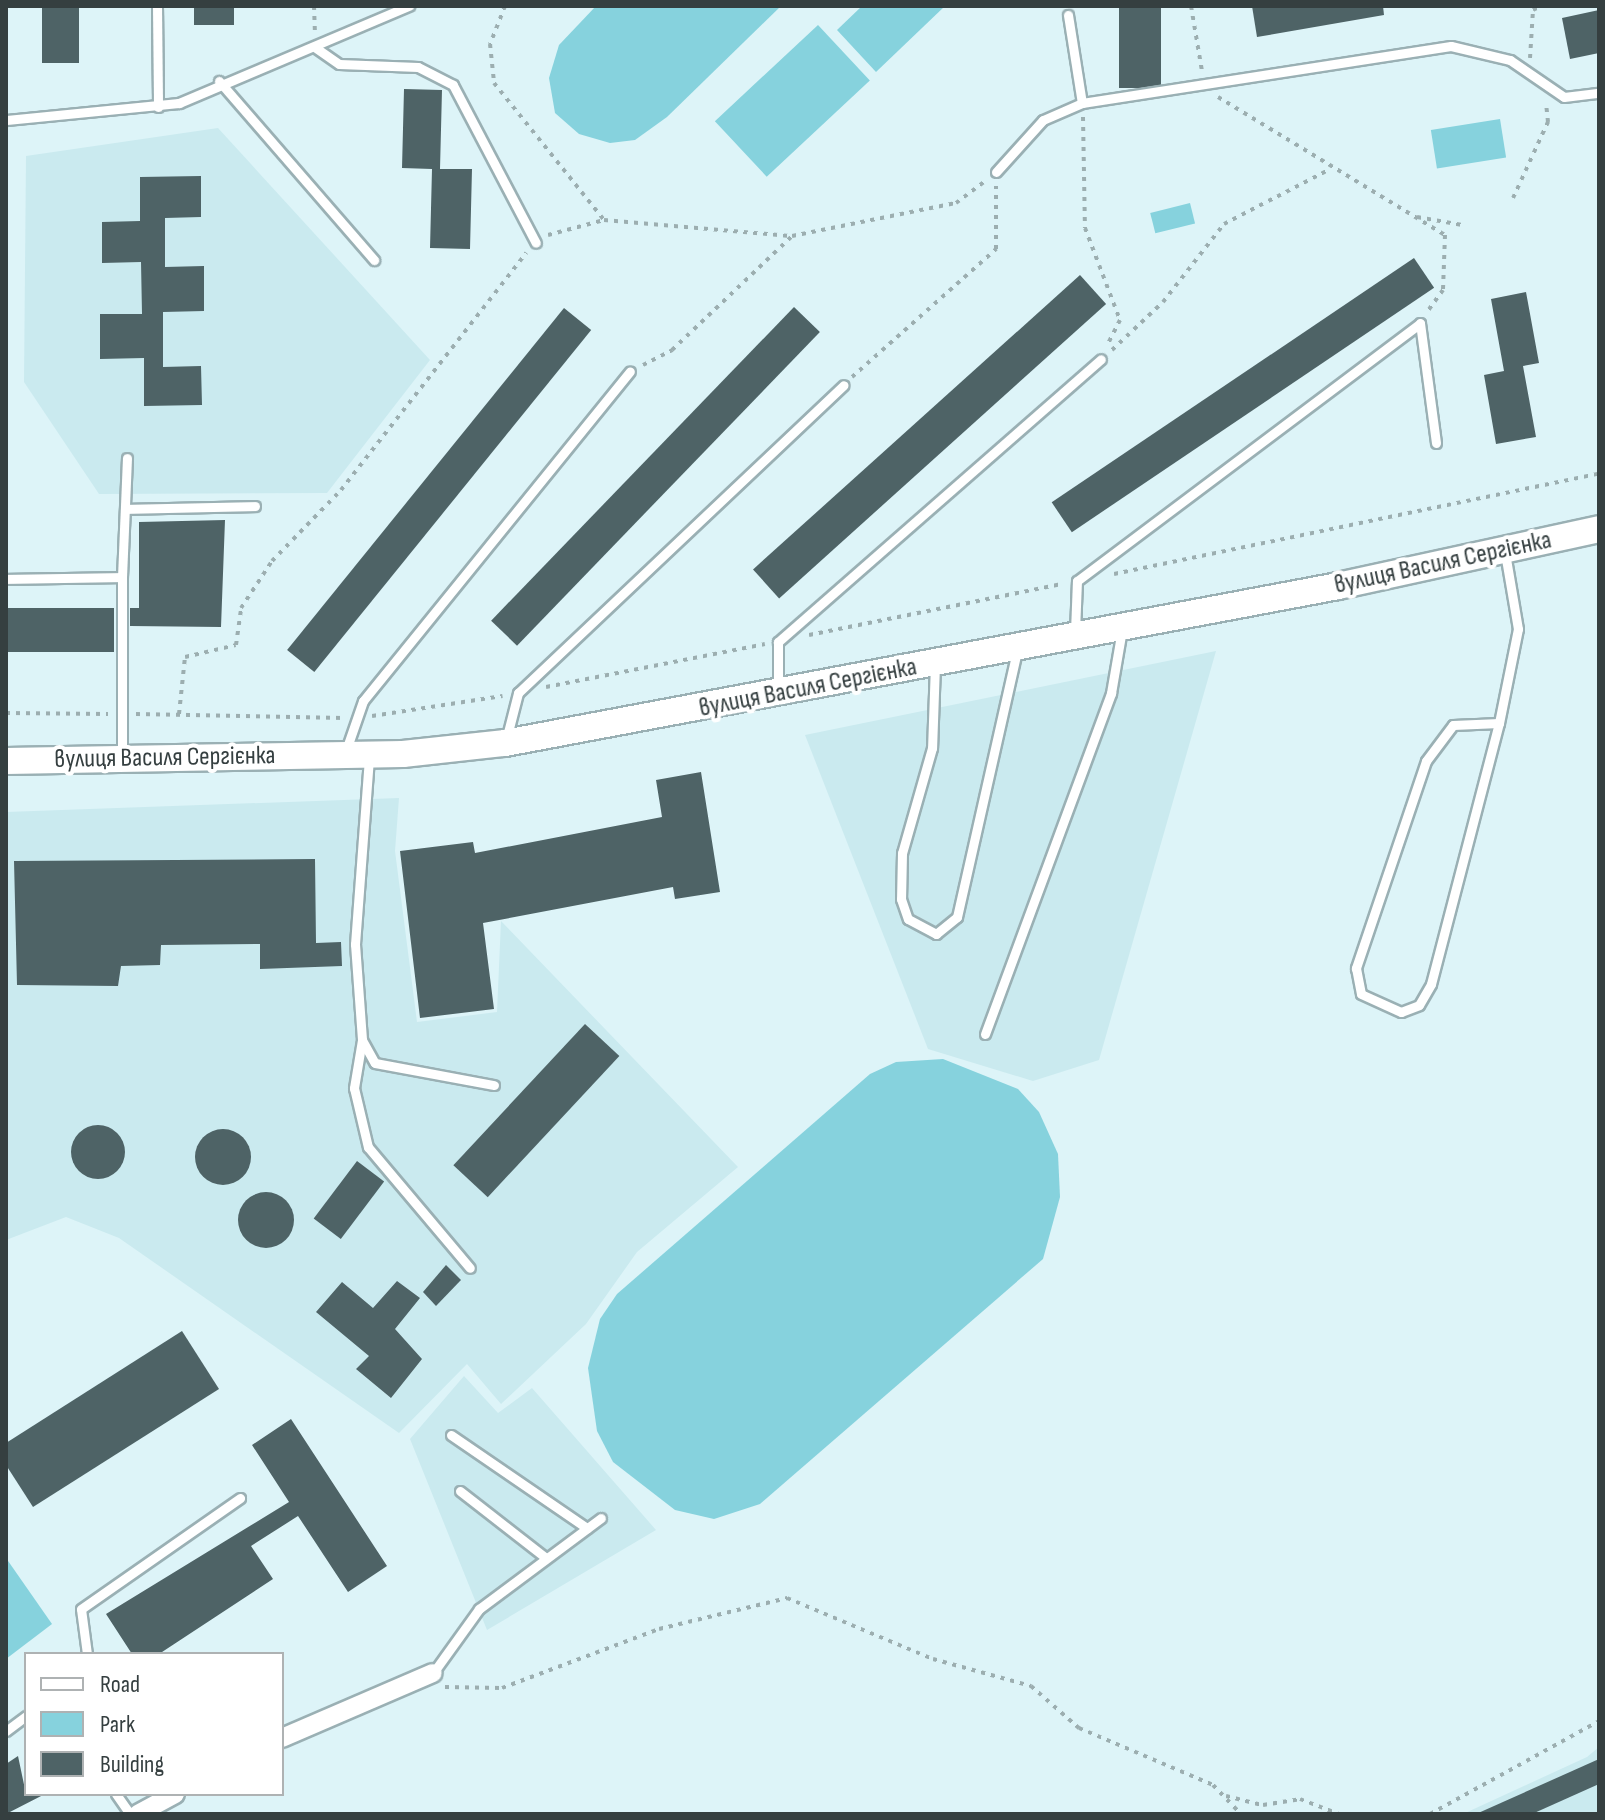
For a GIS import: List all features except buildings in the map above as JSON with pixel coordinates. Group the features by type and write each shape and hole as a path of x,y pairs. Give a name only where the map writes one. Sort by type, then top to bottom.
{"main road":[{"name":"вулиця Василя Сергієнка","path":"6,761 357,755 505,743 935,664 1075,632 1599,529"}],"street":[{"path":"284,1737 411,1686 433,1673"},
{"path":"138,1814 171,1796"}],"lane":[{"path":"157,6 158,107"},
{"path":"6,120 158,107 219,81 316,48 409,6"},
{"path":"1068,15 1082,103"},
{"path":"996,172 1043,120 1082,103 1205,88 1416,47 1473,47 1529,72 1564,97 1599,93"},
{"path":"316,48 339,64 418,67 453,85 536,243"},
{"path":"219,81 374,260"},
{"path":"1075,632 1077,581 1420,323 1436,443"},
{"path":"778,692 778,642 1101,359"},
{"path":"470,1268 368,1147 354,1088 362,1040 355,944 357,755 352,719 630,371"},
{"path":"505,743 518,693 844,385"},
{"path":"121,759 125,714 122,577 127,458"},
{"path":"126,509 255,506"},
{"path":"1499,723 1453,725 1435,740 1356,968 1361,994 1401,1012 1419,1005 1431,984 1499,723 1518,629 1504,550"},
{"path":"6,579 122,577"},
{"path":"985,1034 1111,693 1123,623"},
{"path":"935,664 932,748 902,853 901,899 908,919 936,934 957,917 1018,647"},
{"path":"362,1040 375,1063 494,1085"},
{"path":"451,1435 587,1528"},
{"path":"460,1491 546,1558"},
{"path":"87,1652 81,1609 240,1498"},
{"path":"433,1673 479,1609 601,1518"},
{"path":"6,1731 24,1718"},
{"path":"117,1796 130,1814"}],"path":[{"path":"505,6 490,44 494,83 604,220"},
{"path":"1191,6 1205,88 1328,169 1445,235 1443,290 1420,323"},
{"path":"1529,72 1533,10 1541,6"},
{"path":"1513,198 1548,122 1544,83"},
{"path":"1082,103 1085,228 1120,320 1101,359"},
{"path":"1101,359 1163,302 1224,224 1307,187 1328,169"},
{"path":"179,714 185,657 236,645 241,608 272,561 341,490 536,243 556,230 604,220 792,236 956,203 996,172"},
{"path":"844,385 996,249 996,172"},
{"path":"1414,217 1462,225"},
{"path":"630,371 672,350 792,236"},
{"path":"6,713 352,719 518,693 778,642 1599,474"},
{"path":"411,1686 502,1688 659,1629 787,1598 933,1659 1031,1686 1079,1728 1224,1796 1263,1805 1300,1799 1339,1814"},
{"path":"1430,1814 1599,1721"},
{"path":"1224,1796 1241,1814"}],"shaded area":[{"path":"218,128 430,360 327,493 99,494 24,382 26,156"},
{"path":"1216,651 1099,1060 1033,1081 928,1049 805,735"},
{"path":"399,798 395,851 417,1022 497,1012 501,921 738,1167 637,1252 586,1324 501,1404 467,1364 399,1433 119,1238 66,1217 6,1240 6,812"},
{"path":"464,1376 498,1413 532,1388 656,1530 487,1630 410,1439"},
{"path":"1599,1747 1599,1814 1463,1814 1587,1757"}],"green space":[{"path":"596,6 781,6 667,117 635,140 610,143 579,134 555,113 549,78 559,45"},
{"path":"862,6 945,6 876,72 837,30"},
{"path":"818,25 870,81 767,177 715,121"},
{"path":"1500,119 1506,158 1437,168 1431,130"},
{"path":"1190,203 1195,223 1155,233 1150,213"},
{"path":"943,1059 1018,1089 1039,1112 1058,1154 1060,1197 1043,1259 760,1504 714,1519 675,1510 613,1462 597,1431 588,1368 600,1319 617,1294 870,1074 896,1062"},
{"path":"6,1558 52,1624 6,1659"}]}
